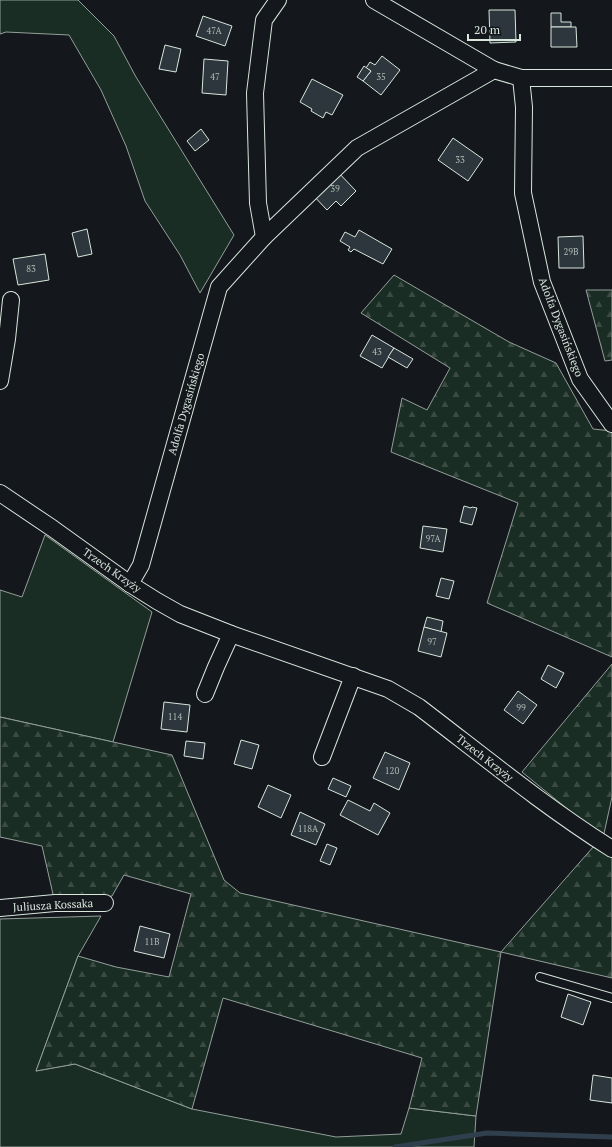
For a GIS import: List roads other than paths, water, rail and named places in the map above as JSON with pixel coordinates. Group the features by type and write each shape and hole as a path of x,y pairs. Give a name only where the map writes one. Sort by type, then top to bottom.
{"street":[{"path":"264,237 258,203 255,93 264,20 278,0"},
{"path":"374,0 494,70 521,78 612,78"},
{"name":"Adolfa Dygasińskiego","path":"130,584 141,564 219,287 264,237 357,148 494,70"},
{"name":"Adolfa Dygasińskiego","path":"521,78 524,107 523,193 542,282 580,379 612,424"},
{"path":"0,381 7,339 11,300"},
{"name":"Trzech Krzyży","path":"0,493 130,584 180,614 388,689 419,707 565,818 612,849"},
{"path":"205,694 232,634"},
{"path":"322,757 353,676"},
{"name":"Juliusza Kossaka","path":"0,908 55,903 105,903"}],"lane":[{"path":"540,977 612,998"}],"waterway":[{"path":"395,1147 487,1133 612,1137"}]}
